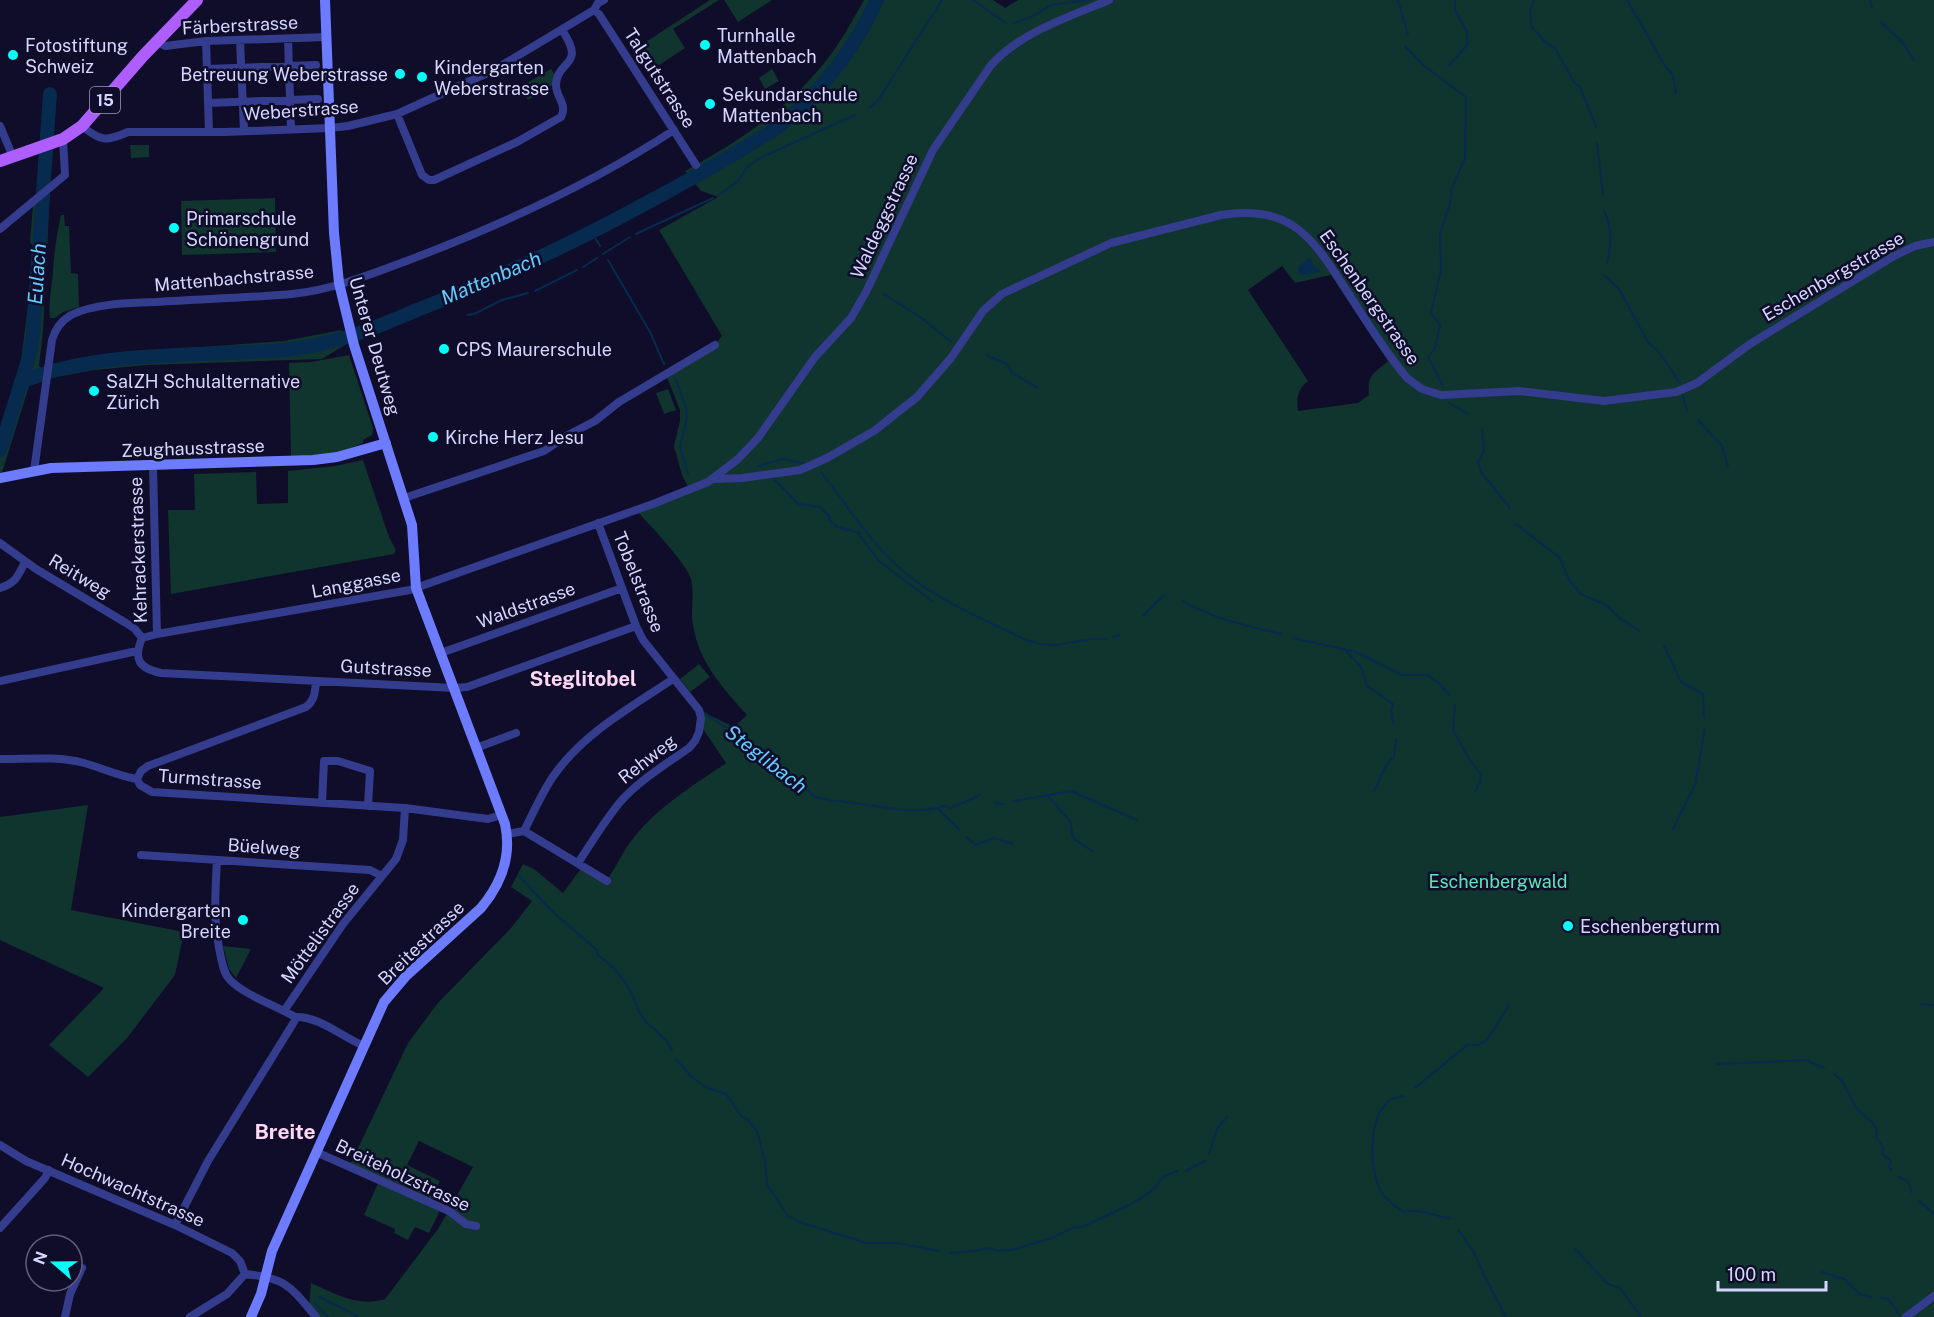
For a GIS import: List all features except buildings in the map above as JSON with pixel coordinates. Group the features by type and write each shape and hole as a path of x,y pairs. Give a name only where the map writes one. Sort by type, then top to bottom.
{"main road":[{"name":"15","path":"0,161 63,139 82,126 197,0"},
{"name":"Unterer Deutweg","path":"325,0 334,233 339,283 354,345 414,534 416,588"},
{"name":"Zeughausstrasse","path":"0,478 51,468 313,460 337,457 386,443"},
{"name":"Breitestrasse","path":"251,1317 261,1294 272,1251 384,1002 393,990 491,896 501,878 508,849 507,834 501,815 416,588"}],"street":[{"name":"Weberstrasse","path":"82,126 99,139 114,138 128,132 209,132 348,126 397,114 494,70 594,10 598,3 604,0"},
{"name":"Waldeggstrasse","path":"714,479 753,445 808,366 856,311 930,156 946,128 991,65 1001,54 1024,39 1109,0"},
{"name":"Talgutstrasse","path":"594,10 599,14 696,165"},
{"path":"397,114 422,175 429,180 434,180 517,142 561,117 564,112 564,105 556,84 559,75 573,56 572,47 562,30"},
{"name":"Färberstrasse","path":"157,42 165,46 206,41 327,37"},
{"path":"288,39 291,129"},
{"path":"240,40 244,131"},
{"path":"206,41 209,132"},
{"path":"207,69 316,65"},
{"path":"208,103 318,99"},
{"path":"0,126 13,157"},
{"name":"Mattenbachstrasse","path":"34,471 48,366 56,330 62,322 80,312 126,303 295,293 339,283 451,244 554,197 614,166 674,130"},
{"path":"0,229 65,175 63,139"},
{"name":"Eschenbergstrasse","path":"714,479 794,471 819,463 869,435 917,397 947,363 986,308 1002,294 1111,243 1221,215 1240,213 1267,215 1291,224 1305,234 1329,263 1402,372 1422,389 1447,395 1534,391 1599,401 1658,395 1688,388 1754,341 1894,256 1915,246 1934,242"},
{"path":"404,498 544,451 715,345"},
{"name":"Kehrackerstrasse","path":"153,466 157,634"},
{"name":"Langgasse","path":"142,638 416,588 690,490 714,479"},
{"name":"Tobelstrasse","path":"598,523 636,626 643,640 672,680"},
{"name":"Reitweg","path":"0,543 25,562 135,629 142,638"},
{"path":"0,588 16,579 25,562"},
{"name":"Waldstrasse","path":"441,653 622,588"},
{"name":"Gutstrasse","path":"137,651 138,660 144,667 161,673 454,688 467,687 636,626"},
{"path":"0,681 137,651 142,638"},
{"path":"524,831 553,777 572,754 606,724 672,680"},
{"name":"Rehweg","path":"578,863 605,821 622,800 639,784 696,741 701,726 699,710 672,680"},
{"name":"Turmstrasse","path":"316,681 314,696 306,707 148,766 141,771 137,779 140,785 152,792 405,808 488,819 501,815"},
{"path":"476,748 516,733"},
{"path":"0,759 67,760 118,776 137,779"},
{"path":"322,803 324,761 338,761 370,771 368,806"},
{"name":"Möttelistrasse","path":"364,1046 324,1025 295,1017 284,1011 343,924 400,851 405,808"},
{"path":"507,834 524,831 607,881"},
{"name":"Büelweg","path":"141,855 370,870 382,876"},
{"path":"218,860 214,907 215,932 225,973 232,982 284,1011"},
{"path":"175,1225 208,1161 295,1017"},
{"name":"Hochwachtstrasse","path":"0,1145 26,1161 175,1225 232,1253 240,1261 245,1274"},
{"name":"Breiteholzstrasse","path":"316,1152 449,1211 466,1224 476,1226"},
{"path":"0,1228 45,1178 49,1170"},
{"path":"190,1317 227,1294 245,1274 280,1280 316,1317"},
{"path":"65,1317 70,1293"},
{"path":"1906,1317 1934,1296"}],"green space":[{"path":"710,0 719,0 673,29 685,48 650,71 635,49"},
{"path":"724,0 772,0 738,22"},
{"name":"Eschenbergwald","path":"864,0 993,0 1005,8 1018,0 1934,0 1934,1317 316,1317 309,1309 311,1283 356,1301 385,1299 438,1229 473,1167 419,1141 407,1165 440,1181 429,1203 441,1208 429,1233 415,1227 408,1240 394,1233 395,1229 364,1215 379,1181 349,1167 408,1043 437,1004 511,928 532,901 511,887 523,864 534,869 563,893 583,866 607,880 629,844 661,809 726,763 701,726 699,710 734,727 747,715 713,674 696,639 692,614 692,585 688,572 636,510 690,490 682,475 674,446 680,421 680,410 666,375 715,345 722,336 659,230 718,197 701,191 685,171 740,138 791,98 827,59","holes":["1282,266 1295,283 1331,275 1388,361 1370,378 1369,395 1358,403 1298,411 1298,394 1308,381 1248,290"]},
{"path":"551,69 555,75 553,85 528,100 520,87"},
{"path":"772,69 779,81 765,89 759,78"},
{"path":"130,145 149,145 149,157 131,158"},
{"path":"50,191 39,366 42,368 40,382 29,386 0,479 0,433 20,368 31,283 34,248 30,242 33,206"},
{"path":"275,198 276,252 182,255 181,201"},
{"path":"61,215 64,215 65,226 69,226 71,273 78,274 79,307 50,318 54,257"},
{"path":"341,330 345,345 322,359 147,365 94,370 51,378 53,365 95,355 284,341"},
{"path":"349,355 373,428 372,435 363,440 363,443 348,449 291,458 289,363 311,362"},
{"path":"668,389 676,410 664,414 656,393"},
{"path":"363,460 389,537 396,550 394,554 171,594 168,510 195,510 194,474 256,472 257,504 288,503 288,471 335,466"},
{"name":"Steglitobel","path":"699,664 710,677 690,692 680,679"},
{"path":"88,805 71,910 184,932 175,975 127,1038 88,1077 49,1045 104,988 0,940 0,817"},
{"path":"223,946 251,949 236,978 229,969"}],"water":[{"path":"1309,258 1320,272 1302,275 1298,272 1298,267"}],"waterway":[{"name":"Mattenbach","path":"21,382 47,373 103,361 275,351 311,346 370,329 509,272 656,198 780,126 811,97 837,67 859,34 877,0"},
{"path":"869,108 877,102 942,0"},
{"path":"973,0 1007,24"},
{"path":"1013,23 1033,16 1050,5 1089,0"},
{"path":"1398,0 1408,35"},
{"path":"1449,66 1467,45 1467,32 1455,10 1455,0"},
{"path":"1534,0 1530,11 1532,27 1545,42 1555,48 1574,82 1580,87 1596,127"},
{"path":"1627,0 1665,66 1673,75 1676,93"},
{"path":"1870,0 1872,8"},
{"path":"1881,22 1903,43 1914,60"},
{"path":"1405,46 1423,65 1466,97 1465,158 1452,188 1450,203 1440,234 1441,269 1431,313 1440,325 1435,348 1428,357 1443,386"},
{"name":"Eulach","path":"0,450 29,357 33,334 50,94"},
{"path":"719,195 738,181 747,167 758,159 855,115"},
{"path":"1597,143 1603,194"},
{"path":"636,234 713,198"},
{"path":"1604,210 1610,236 1607,263"},
{"path":"592,233 600,246"},
{"path":"603,254 630,237"},
{"path":"583,267 597,258"},
{"path":"608,260 650,332 664,364"},
{"path":"535,291 577,270"},
{"path":"1604,275 1619,289 1648,342 1659,352 1680,383"},
{"path":"468,315 502,300 528,293"},
{"path":"884,294 923,319 951,342"},
{"path":"986,355 1007,364 1012,373 1038,388"},
{"path":"675,378 686,408 687,417 680,447 688,474"},
{"path":"1683,396 1687,411"},
{"path":"1449,403 1468,414"},
{"path":"1698,420 1722,446 1728,467"},
{"path":"1482,430 1484,451 1478,462 1481,472 1510,508"},
{"path":"759,466 782,459 804,463"},
{"path":"821,472 883,552 908,575 935,594 996,626 1040,644 1057,645 1091,639 1106,639"},
{"path":"773,478 798,504 820,507 837,527 860,533"},
{"path":"1516,524 1559,557 1570,581 1581,594 1608,606 1617,616 1639,631"},
{"path":"858,533 879,561 932,601"},
{"path":"1143,616 1164,595"},
{"path":"1183,601 1218,617 1281,634"},
{"path":"1113,637 1120,635"},
{"path":"1293,638 1356,652 1402,675 1427,675 1440,684 1449,695"},
{"path":"1664,646 1681,682 1703,694 1704,717"},
{"path":"1346,651 1361,667 1367,686 1393,704 1391,711 1393,723"},
{"path":"1455,705 1453,730 1480,774 1481,780 1475,792"},
{"name":"Steglibach","path":"703,712 756,748 774,770 786,776"},
{"path":"1673,829 1695,785 1705,728"},
{"path":"1374,791 1384,769 1394,757 1396,739"},
{"name":"Steglibach","path":"792,781 815,797 834,801"},
{"path":"1014,801 1071,791 1137,820"},
{"path":"938,808 944,806 951,808 980,795"},
{"path":"1047,795 1070,821 1073,838 1092,851"},
{"name":"Steglibach","path":"836,801 912,810 937,808 960,830"},
{"path":"995,803 1004,804"},
{"path":"966,837 976,845 994,838 1013,844"},
{"path":"519,876 554,913 597,950 598,955 617,972 629,988 642,1016 667,1041 672,1050"},
{"path":"1920,1004 1934,1005"},
{"path":"1415,1088 1467,1045 1478,1045 1487,1040 1509,1005"},
{"path":"676,1059 692,1077 707,1088 726,1094 742,1117 747,1119 757,1131 765,1161 767,1185 789,1217 866,1243 898,1243 939,1251"},
{"path":"1717,1064 1806,1060 1824,1068"},
{"path":"1834,1074 1842,1081 1857,1109 1873,1123 1877,1131 1876,1137 1883,1147 1882,1154 1891,1161 1889,1166 1891,1170"},
{"path":"1403,1096 1390,1100 1377,1119 1372,1145 1378,1183 1384,1196 1403,1212 1421,1212 1450,1218"},
{"path":"1209,1154 1218,1127 1227,1117"},
{"path":"1186,1171 1205,1161"},
{"path":"950,1253 989,1248 997,1251 1011,1250 1052,1238 1129,1205 1148,1194 1165,1176 1177,1171"},
{"path":"1898,1177 1908,1182 1912,1193"},
{"path":"1919,1201 1934,1214"},
{"path":"1458,1230 1474,1252 1506,1317"},
{"path":"1575,1249 1608,1284 1620,1288 1641,1317"},
{"path":"1822,1272 1844,1279 1861,1295 1872,1297"},
{"path":"319,1297 348,1311"},
{"path":"1881,1298 1888,1299 1899,1314"},
{"path":"315,1302 328,1317"},
{"path":"350,1312 358,1317"}],"place":[{"name":"Turnhalle Mattenbach","path":"705,45"},
{"name":"Fotostiftung Schweiz","path":"13,55"},
{"name":"Betreuung Weberstrasse","path":"400,74"},
{"name":"Kindergarten Weberstrasse","path":"422,77"},
{"name":"Sekundarschule Mattenbach","path":"710,104"},
{"name":"Primarschule Schönengrund","path":"174,228"},
{"name":"CPS Maurerschule","path":"444,349"},
{"name":"SalZH Schulalternative Zürich","path":"94,391"},
{"name":"Kirche Herz Jesu","path":"433,437"},
{"name":"Kindergarten Breite","path":"243,920"},
{"name":"Eschenbergturm","path":"1568,926"}],"district":[{"name":"Steglitobel","path":"583,679"},
{"name":"Breite","path":"285,1131"}]}
